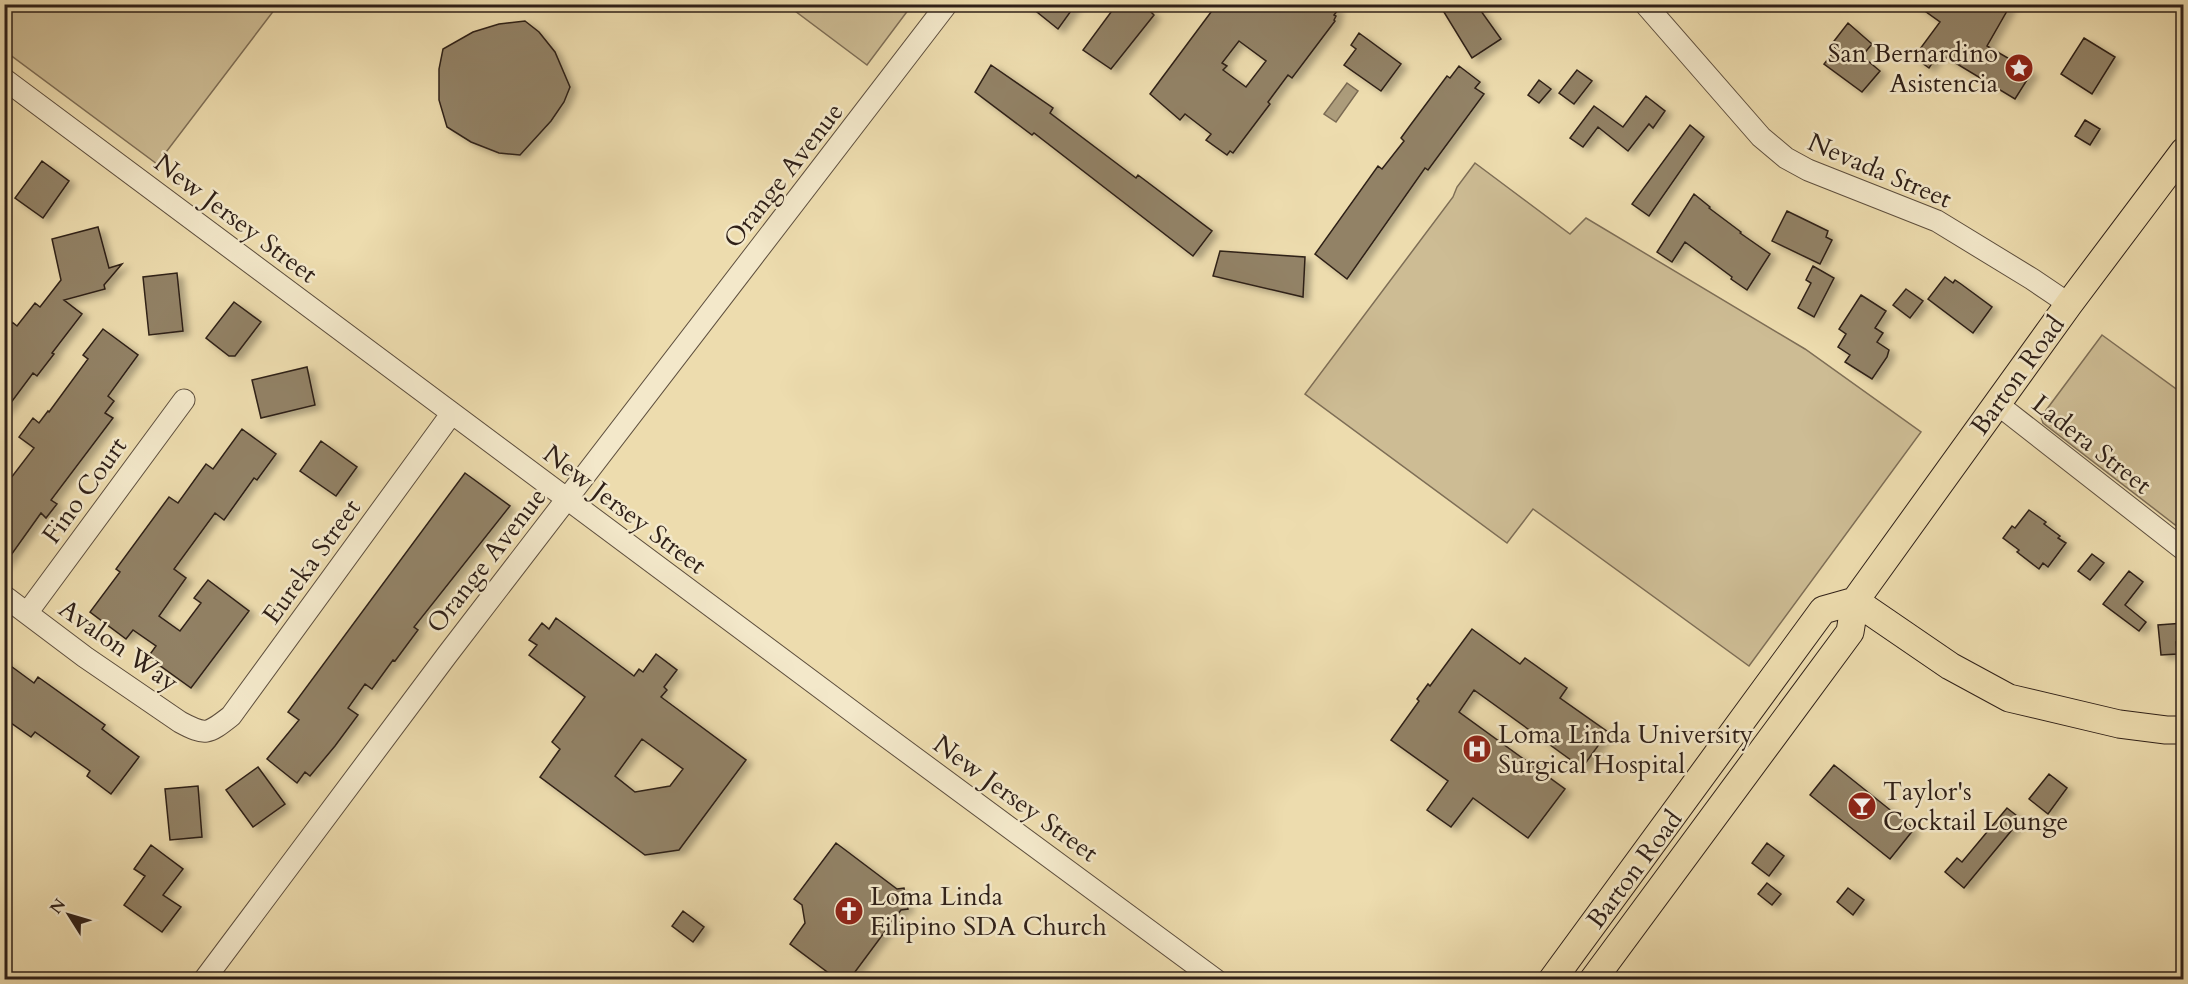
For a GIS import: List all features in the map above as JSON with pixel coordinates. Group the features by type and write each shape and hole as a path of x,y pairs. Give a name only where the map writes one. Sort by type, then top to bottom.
{"main road":[{"name":"Barton Road","path":"1593,980 1850,632 1855,601 2069,303 2184,151"},
{"name":"Barton Road","path":"1552,980 1823,610 1855,601"},
{"path":"1855,601 1950,666 2009,698 2119,724 2184,730"}],"street":[{"name":"Orange Avenue","path":"204,980 447,655 947,4"},
{"name":"Nevada Street","path":"1645,4 1761,136 1786,158 1808,170 1937,221 2069,303"},
{"name":"New Jersey Street","path":"4,80 1216,980"},
{"name":"Fino Court","path":"27,613 184,400"},
{"name":"Ladera Street","path":"1996,403 2184,550"},
{"name":"Eureka Street","path":"205,732 214,730 231,716 452,413"},
{"name":"Avalon Way","path":"4,596 85,657 180,722 205,732"}],"shaded area":[{"path":"5,4 278,5 157,164 5,51"},
{"path":"787,5 912,5 867,65"},
{"path":"1347,83 1358,91 1336,122 1324,114"},
{"path":"1475,163 1570,234 1586,218 1805,349 1921,432 1749,666 1533,509 1507,543 1305,394 1453,197 1457,187"},
{"path":"2102,335 2183,394 2183,531 2043,423 2041,417"}],"building":[{"path":"1027,4 1076,4 1058,29"},
{"path":"1117,4 1143,4 1154,15 1111,69 1083,50"},
{"path":"1217,4 1331,4 1338,10 1334,15 1336,16 1335,21 1292,78 1288,75 1268,102 1270,104 1233,153 1230,151 1227,155 1206,140 1211,134 1185,114 1180,120 1150,94","holes":["1239,41 1266,61 1246,87 1223,70 1227,66 1222,63"]},
{"path":"1439,4 1476,4 1501,39 1472,58"},
{"path":"1915,4 2011,4 1987,46 2032,72 2015,99 1939,53 1929,68 1914,57 1940,22"},
{"path":"525,21 539,32 555,52 570,87 564,102 551,121 520,155 499,153 471,142 447,127 439,100 439,69 443,49 473,32 499,24"},
{"path":"1848,23 1872,44 1862,56 1880,71 1862,92 1824,64 1836,49 1831,45"},
{"path":"1359,33 1401,64 1381,91 1344,65 1356,49 1351,45"},
{"path":"2084,38 2115,57 2092,94 2061,74"},
{"path":"991,65 1053,108 1050,113 1136,178 1138,175 1212,231 1193,256 1034,133 1032,135 975,92"},
{"path":"1459,66 1480,82 1475,88 1484,94 1428,170 1425,168 1347,279 1315,254 1378,166 1382,169 1404,141 1401,138 1447,76 1450,78"},
{"path":"1577,70 1592,81 1574,104 1559,93"},
{"path":"1539,80 1551,89 1539,103 1528,95"},
{"path":"1646,96 1665,111 1653,128 1649,124 1628,151 1598,127 1583,147 1570,138 1594,106 1623,127"},
{"path":"2085,120 2100,129 2090,145 2075,136"},
{"path":"1690,125 1704,137 1649,216 1632,204"},
{"path":"42,161 69,181 43,218 15,198"},
{"path":"1694,194 1740,233 1770,254 1747,290 1685,242 1672,262 1657,252"},
{"path":"1787,211 1828,231 1826,237 1832,240 1820,264 1772,241"},
{"path":"98,227 109,268 122,264 104,285 105,289 64,300 82,314 37,376 33,373 4,412 4,332 12,322 17,326 35,303 40,307 61,280 52,239"},
{"path":"1220,251 1305,257 1303,297 1213,276"},
{"path":"1813,266 1834,278 1814,317 1798,308 1811,283 1806,280"},
{"path":"177,273 183,331 149,335 143,277"},
{"path":"1945,277 1953,283 1955,280 1992,307 1973,333 1928,299"},
{"path":"1906,289 1923,301 1910,318 1893,305"},
{"path":"1861,295 1886,311 1875,328 1883,333 1877,342 1889,350 1887,357 1872,379 1845,362 1850,355 1838,347 1846,334 1839,329"},
{"path":"234,302 261,322 235,356 229,356 206,338"},
{"path":"103,329 138,355 108,396 114,401 105,413 113,418 51,500 57,504 46,518 41,513 4,565 4,487 34,448 19,437 33,418 39,423 49,412 88,359 83,355"},
{"path":"307,367 315,405 261,418 252,380"},
{"path":"242,429 276,454 257,480 254,478 224,520 215,513 174,569 186,578 159,616 180,631 201,603 194,598 208,580 249,611 191,688 148,657 156,646 133,630 126,639 90,612 120,572 116,569 169,497 178,503 206,464 213,469"},
{"path":"321,441 357,467 336,496 300,471"},
{"path":"465,473 510,506 414,627 418,630 395,661 393,660 372,689 365,684 348,708 358,715 335,746 310,776 305,772 297,783 267,759 299,720 288,712"},
{"path":"2029,510 2046,522 2044,524 2066,543 2048,567 2043,563 2039,569 2003,538 2012,526 2015,528"},
{"path":"2092,554 2104,563 2090,580 2078,571"},
{"path":"2129,571 2143,582 2125,605 2146,622 2139,631 2103,604"},
{"path":"556,618 634,676 639,669 643,672 656,654 677,670 664,687 667,690 661,697 746,760 679,850 645,855 540,777 560,749 552,742 585,697 529,655 537,645 529,640 542,623 549,629","holes":["642,739 683,769 670,786 635,792 615,776"]},
{"path":"2184,623 2184,641 2176,642 2177,654 2161,655 2158,625"},
{"path":"1472,629 1520,664 1525,658 1567,688 1560,698 1608,732 1582,768 1474,690 1459,712 1565,789 1528,838 1473,798 1451,827 1427,810 1448,781 1391,740 1419,701 1417,699 1428,684 1430,686"},
{"path":"4,661 34,683 38,677 105,725 102,729 139,757 111,794 87,776 90,771 35,732 31,737 4,718"},
{"path":"1834,765 1914,829 1890,859 1810,795"},
{"path":"258,767 285,804 253,827 226,790"},
{"path":"2049,774 2067,788 2048,814 2029,799"},
{"path":"198,786 202,837 170,840 165,789"},
{"path":"2007,808 2021,819 1964,888 1945,872 1957,858 1962,862"},
{"name":"Loma Linda Filipino SDA Church","path":"836,843 897,889 904,888 908,909 901,910 849,980 838,980 790,944 805,923 802,905 794,899"},
{"path":"1767,843 1784,856 1769,876 1752,863"},
{"path":"151,845 183,869 163,895 181,907 162,932 124,905 145,876 134,869"},
{"path":"1767,883 1781,894 1772,905 1758,894"},
{"path":"1848,888 1864,900 1853,915 1837,902"},
{"path":"683,911 704,927 693,942 672,926"}],"place":[{"name":"San Bernardino Asistencia","path":"2019,68"},
{"name":"Loma Linda University Surgical Hospital","path":"1477,749"},
{"name":"Taylor's Cocktail Lounge","path":"1862,806"},
{"name":"Loma Linda Filipino SDA Church","path":"849,911"}]}
